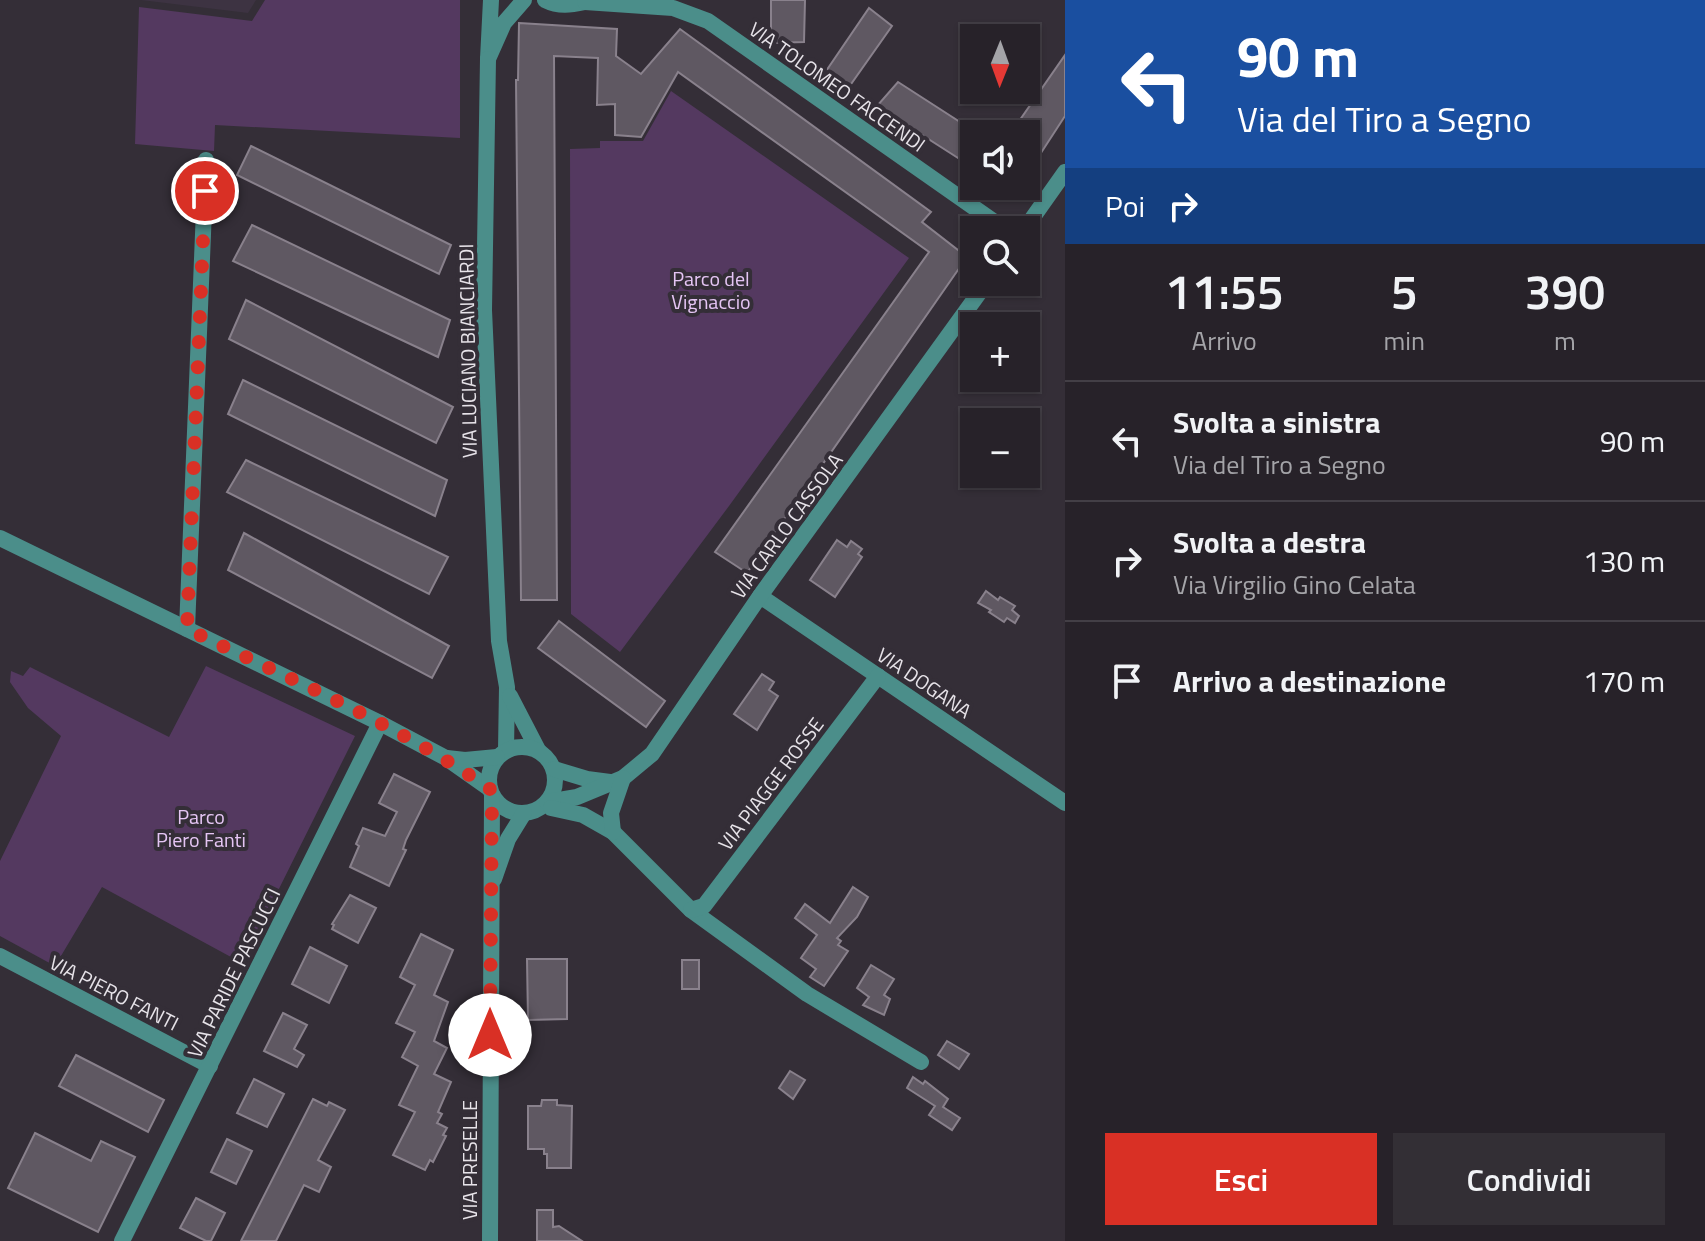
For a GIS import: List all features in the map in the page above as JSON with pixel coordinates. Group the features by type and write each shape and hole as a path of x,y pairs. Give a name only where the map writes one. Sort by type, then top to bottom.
{"street":[{"name":"VIA LUCIANO BIANCIARDI","path":"491,0 484,310 499,641 507,687"},
{"name":"VIA LUCIANO BIANCIARDI","path":"488,59 504,23 524,0"},
{"name":"VIA TOLOMEO FACCENDI","path":"545,0 553,4 569,5 583,1 673,8 708,21 986,216"},
{"path":"187,629 206,160"},
{"path":"1034,216 1065,172"},
{"name":"VIA CARLO CASSOLA","path":"537,808 577,797 617,780 652,754 760,596 977,296"},
{"path":"2,545 187,629 380,723 446,758 491,792 505,809 573,811 594,820 613,832 691,910 807,994 921,1062"},
{"name":"VIA DOGANA","path":"760,596 1065,803"},
{"name":"VIA PIAGGE ROSSE","path":"691,910 704,906 878,676"},
{"path":"507,687 538,750 554,769 587,779 617,780 611,813 613,832"},
{"path":"491,792 488,778 501,754 507,687"},
{"name":"VIA PARIDE PASCUCCI","path":"122,1241 380,723"},
{"path":"446,758 465,760 501,754 517,747 538,750"},
{"path":"537,808 555,786 554,769"},
{"name":"VIA PRESELLE","path":"490,1241 491,792"},
{"name":"VIA PRESELLE","path":"491,888 508,839 537,808"},
{"name":"VIA PIERO FANTI","path":"0,956 210,1066"}],"shaded area":[{"path":"141,0 256,0 248,13"}],"green space":[{"path":"265,0 460,0 460,138 215,125 214,151 135,144 139,7 252,21"},
{"name":"Parco del Vignaccio","path":"671,91 909,258 620,652 571,614 570,149 600,148 600,141 643,141"},
{"name":"Parco Piero Fanti","path":"206,666 355,736 242,963 102,887 55,966 0,936 0,861 61,736 28,708 10,682 11,671 23,676 30,667 169,737"}],"building":[{"path":"771,0 805,0 804,42 771,43"},
{"path":"869,8 892,26 844,94 822,77"},
{"path":"519,23 617,29 616,56 641,74 680,29 931,212 922,222 960,252 960,267 747,573 715,552 929,252 678,72 641,137 615,135 615,104 597,105 598,58 554,56 557,600 521,600"},
{"path":"1065,55 1065,116 1040,154 1040,120 1020,120 1031,104 1040,104 1040,91"},
{"path":"898,82 960,122 960,155 958,158 877,106"},
{"path":"251,146 451,245 439,274 237,175"},
{"path":"252,225 450,320 438,357 233,261"},
{"path":"246,300 453,407 436,443 229,339"},
{"path":"243,380 447,480 435,516 228,414"},
{"path":"246,460 448,557 429,594 227,492"},
{"path":"244,533 449,646 432,678 228,570"},
{"path":"837,540 847,547 851,541 862,549 858,554 862,557 835,597 810,580"},
{"path":"986,591 998,600 1000,597 1015,606 1012,610 1019,616 1015,623 1007,618 1004,622 978,603"},
{"path":"559,621 665,701 646,727 538,648"},
{"path":"762,674 774,682 769,690 778,696 757,730 734,714"},
{"path":"394,774 430,792 406,840 403,849 406,850 389,886 350,867 363,828 385,836 397,812 379,803"},
{"path":"853,887 868,897 857,917 837,938 841,941 838,945 848,951 824,986 810,977 816,969 801,958 817,935 795,918 805,904 830,923"},
{"path":"350,895 376,908 358,943 332,929"},
{"path":"421,934 453,950 434,995 448,1002 434,1041 447,1048 434,1074 451,1082 438,1112 442,1114 437,1123 447,1128 443,1135 446,1136 433,1162 430,1160 425,1170 393,1155 415,1112 399,1105 418,1066 402,1057 415,1032 396,1023 415,985 400,977"},
{"path":"310,947 347,966 329,1003 292,984"},
{"path":"527,959 567,959 567,1019 528,1020"},
{"path":"682,960 699,960 699,989 682,989"},
{"path":"871,965 894,979 884,995 890,999 884,1015 863,1005 869,997 857,988"},
{"path":"283,1013 307,1025 294,1049 304,1055 297,1067 264,1051"},
{"path":"947,1041 969,1054 959,1069 938,1055"},
{"path":"76,1055 164,1100 148,1132 59,1086"},
{"path":"790,1071 805,1080 793,1099 779,1088"},
{"path":"913,1077 923,1084 925,1081 948,1099 943,1107 960,1118 952,1130 929,1115 935,1106 907,1088"},
{"path":"254,1079 284,1094 267,1127 237,1113"},
{"path":"313,1099 345,1110 318,1160 331,1167 319,1192 304,1185 276,1241 241,1241"},
{"path":"542,1100 557,1100 557,1105 572,1106 571,1168 547,1168 544,1149 528,1149 528,1106 541,1106"},
{"path":"35,1133 91,1161 101,1141 135,1157 98,1232 8,1188"},
{"path":"227,1139 252,1151 236,1184 211,1172"},
{"path":"196,1198 225,1213 211,1241 180,1228"},
{"path":"537,1210 553,1210 553,1227 559,1226 582,1241 537,1241"}],"route":[{"path":"205,191 187,629 380,723 446,758 490,789 490,1035"}]}
